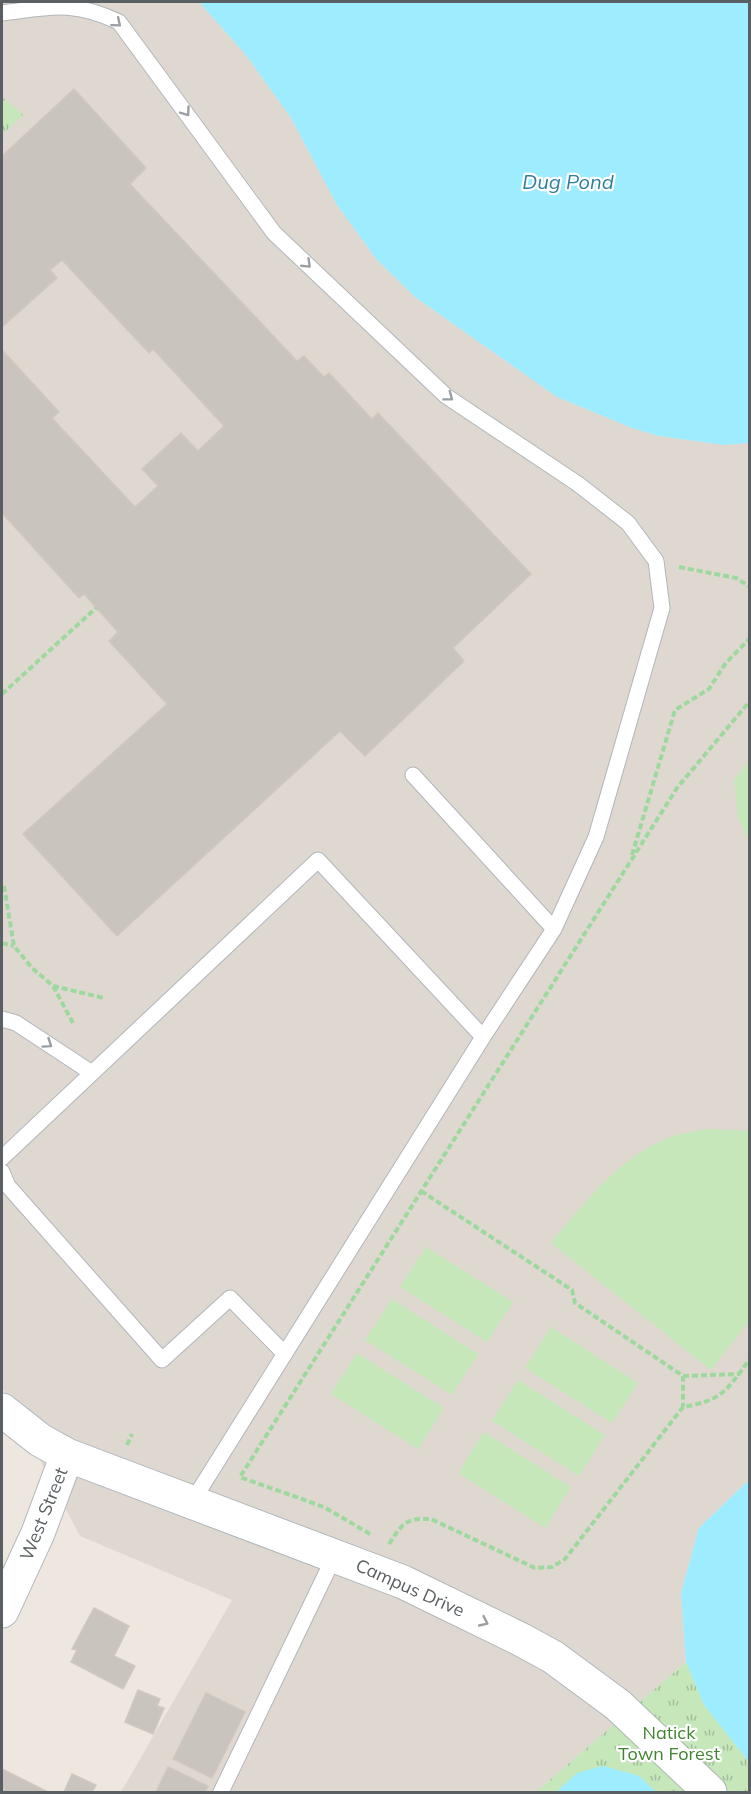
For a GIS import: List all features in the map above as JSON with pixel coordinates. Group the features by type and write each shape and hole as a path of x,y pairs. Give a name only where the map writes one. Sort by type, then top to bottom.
{"street":[{"name":"West Street","path":"2,1410 40,1440 67,1455 38,1533 2,1611"},
{"name":"Campus Drive","path":"67,1455 403,1582 553,1657 618,1705 710,1792"}],"lane":[{"path":"2,13 73,4 100,12 119,22 274,233 446,396 578,484 628,523 656,561 662,608 596,837 554,929 483,1037 192,1502"},
{"path":"413,775 554,929"},
{"path":"2,1158 318,860 483,1037"},
{"path":"2,1019 16,1023 92,1073"},
{"path":"2,1172 8,1186 162,1360 230,1298 285,1354"},
{"path":"221,1792 335,1555"}],"path":[{"path":"677,566 736,578 750,587"},
{"path":"2,694 96,608"},
{"path":"630,862 675,710 709,689 725,664 750,638"},
{"path":"683,1376 683,1407 565,1559 552,1567 534,1568 431,1519 413,1518 402,1525 388,1545 324,1507 240,1477 677,788 750,701"},
{"path":"4,886 14,946 32,968 53,986 74,1025"},
{"path":"2,943 14,946"},
{"path":"53,986 104,998"},
{"path":"420,1191 572,1290 575,1303 683,1376 739,1374"},
{"path":"683,1407 709,1402 726,1391 750,1359"}],"shaded area":[{"path":"2,2 199,2 246,55 291,118 337,205 377,260 415,297 557,397 632,428 659,436 724,445 749,443 749,1480 699,1528 681,1593 686,1662 536,1792 121,1792 232,1600 80,1536 2,1387"}],"green space":[{"path":"2,97 23,115 2,135"},
{"path":"749,761 749,841 738,818 734,780"},
{"path":"706,1129 750,1131 749,1321 711,1370 551,1243 604,1182 635,1156 670,1137"},
{"path":"426,1247 513,1302 487,1342 400,1287"},
{"path":"392,1299 478,1354 452,1395 365,1340"},
{"path":"551,1327 638,1383 612,1423 525,1368"},
{"path":"357,1353 444,1408 418,1449 331,1394"},
{"path":"518,1380 605,1435 579,1476 492,1421"},
{"path":"484,1432 571,1487 545,1528 458,1473"},
{"name":"Natick Town Forest","path":"686,1662 704,1705 749,1762 749,1792 536,1792"}],"water":[{"name":"Dug Pond","path":"199,2 749,2 749,443 724,445 659,436 632,428 557,397 415,297 377,260 337,205 291,118 246,55"},
{"path":"749,1480 749,1762 704,1705 686,1662 681,1593 699,1528"},
{"path":"603,1766 639,1776 656,1792 556,1792 577,1773"}],"building":[{"path":"74,89 146,168 130,184 297,361 304,356 324,377 329,373 372,419 378,413 531,574 453,648 464,661 365,756 340,731 117,936 23,834 167,704 109,641 118,632 84,594 79,598 2,513 2,350 59,412 52,418 135,507 158,486 142,469 181,433 198,451 224,426 153,349 149,353 62,260 50,270 57,278 2,327 2,156"},
{"path":"94,1608 129,1626 114,1656 135,1666 123,1689 71,1662 77,1650 72,1649"},
{"path":"138,1690 160,1699 157,1706 164,1708 153,1734 125,1722"},
{"path":"206,1693 245,1712 212,1778 173,1759"},
{"path":"168,1767 208,1786 205,1792 156,1792"},
{"path":"2,1769 46,1791 2,1792"},
{"path":"72,1774 96,1785 92,1792 64,1792"}]}
